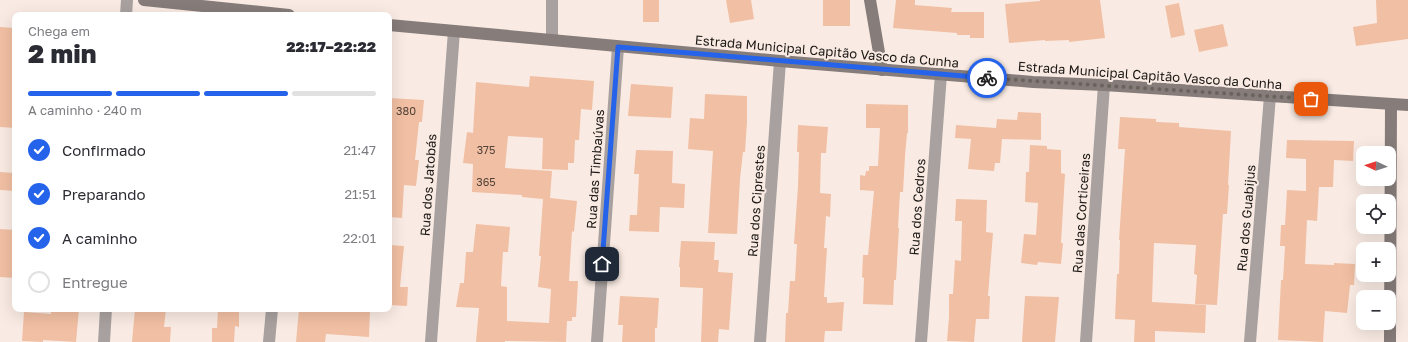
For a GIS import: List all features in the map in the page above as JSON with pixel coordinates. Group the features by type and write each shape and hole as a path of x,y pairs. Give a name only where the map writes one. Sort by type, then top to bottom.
{"main road":[{"path":"144,0 259,12"},
{"path":"870,0 882,70"},
{"name":"Estrada Municipal Capitão Vasco da Cunha","path":"392,25 618,47 1033,82 1104,85 1408,105"},
{"path":"1390,342 1391,104"}],"street":[{"path":"126,12 127,0"},
{"path":"552,0 552,40"},
{"name":"Rua dos Jatobás","path":"431,342 454,31"},
{"name":"Rua das Timbaúvas","path":"597,342 618,47"},
{"name":"Rua dos Ciprestes","path":"760,342 780,61"},
{"name":"Rua dos Cedros","path":"921,342 942,74"},
{"name":"Rua das Corticeiras","path":"1086,342 1104,85"},
{"name":"Rua dos Guabijus","path":"1250,342 1270,96"},
{"path":"104,342 106,312"},
{"path":"269,342 272,312"}],"building":[{"path":"643,0 659,0 659,22 643,22"},
{"path":"726,0 751,0 754,19 730,23"},
{"path":"823,0 850,0 850,26 823,26"},
{"path":"896,0 915,0 915,5 952,8 951,12 984,12 984,38 970,38 970,35 957,35 957,33 893,28"},
{"path":"1040,0 1100,0 1105,38 1069,42 1069,40 1045,40 1009,43 1005,4"},
{"path":"1376,0 1408,0 1408,39 1356,46 1353,27 1377,23"},
{"path":"1179,3 1185,35 1171,38 1165,6"},
{"path":"1223,24 1228,46 1199,52 1194,30"},
{"path":"0,27 12,28 12,128 0,127"},
{"path":"530,76 594,81 592,110 581,109 579,140 575,140 574,163 568,163 568,170 542,169 543,138 508,136 505,168 552,171 550,198 577,201 574,232 572,231 569,281 578,281 576,317 572,317 572,321 567,321 566,342 476,342 479,308 456,307 460,283 464,283 466,252 473,252 476,224 510,227 508,252 503,252 501,286 507,287 507,321 549,323 551,289 538,287 541,256 539,256 543,199 522,197 522,195 472,192 473,164 463,163 467,132 473,133 476,82 529,87"},
{"path":"631,84 673,87 671,118 628,116"},
{"path":"705,94 747,96 745,152 743,152 740,179 737,234 708,233 713,151 688,149 690,118 704,119"},
{"path":"392,98 424,100 422,122 419,122 415,160 419,160 416,186 404,185 402,218 392,217"},
{"path":"866,104 908,105 908,133 903,192 900,192 896,280 894,280 893,305 863,304 863,255 868,255 874,191 860,190 860,175 865,176 866,171 869,171 869,166 878,166 880,128 866,128"},
{"path":"1018,112 1041,113 1041,140 1002,139 1000,163 995,163 994,171 968,169 971,139 955,138 956,125 996,128 997,119 1017,120"},
{"path":"1120,117 1156,119 1156,122 1179,123 1179,127 1231,131 1227,214 1223,214 1217,305 1195,304 1197,275 1194,274 1196,245 1154,243 1152,302 1206,305 1205,333 1155,331 1155,342 1134,342 1135,320 1115,319 1117,274 1119,274 1119,240 1125,149 1118,149"},
{"path":"798,125 828,127 826,153 821,153 820,193 831,194 830,217 826,216 824,248 827,248 824,297 827,297 827,303 844,302 842,331 825,331 824,342 785,342 786,313 788,313 790,281 795,281 797,244 794,244 798,186"},
{"path":"1287,140 1354,141 1353,161 1334,160 1333,187 1319,187 1317,221 1307,220 1305,264 1355,264 1354,285 1350,285 1347,313 1325,311 1323,342 1278,340 1281,280 1283,280 1285,246 1280,246 1281,225 1285,225 1287,190 1306,191 1306,159 1286,158"},
{"path":"1030,145 1047,146 1047,149 1061,150 1061,173 1065,174 1061,264 1038,262 1037,265 1021,263 1024,234 1036,235 1038,203 1025,202 1026,172 1029,172"},
{"path":"636,150 673,151 672,183 685,184 684,208 660,207 659,232 629,231 630,215 637,215 639,174 634,174"},
{"path":"0,172 12,173 12,191 0,190"},
{"path":"956,199 987,200 986,232 993,233 988,296 990,296 989,319 976,319 974,342 947,341 949,294 953,294 955,260 961,261 962,221 955,221"},
{"path":"0,229 12,230 12,278 0,277"},
{"path":"681,241 715,242 714,260 719,260 718,272 733,273 729,330 719,329 718,342 701,342 703,288 680,287 679,267"},
{"path":"392,245 404,246 400,287 408,287 407,306 392,305"},
{"path":"620,296 659,298 657,328 655,328 655,342 622,342 623,325 618,325"},
{"path":"1025,296 1059,297 1055,342 1022,342"},
{"path":"24,312 51,314 51,312 79,312 76,342 43,340 43,342 22,341"},
{"path":"135,312 166,312 164,327 171,327 170,342 132,342"},
{"path":"218,312 239,312 239,327 235,326 234,342 212,342 212,328 217,328"},
{"path":"299,312 370,312 369,337 326,334 325,342 296,342"}],"way so far":[{"path":"987,78 1311,99"}],"route":[{"path":"602,264 618,47 987,78"}]}
